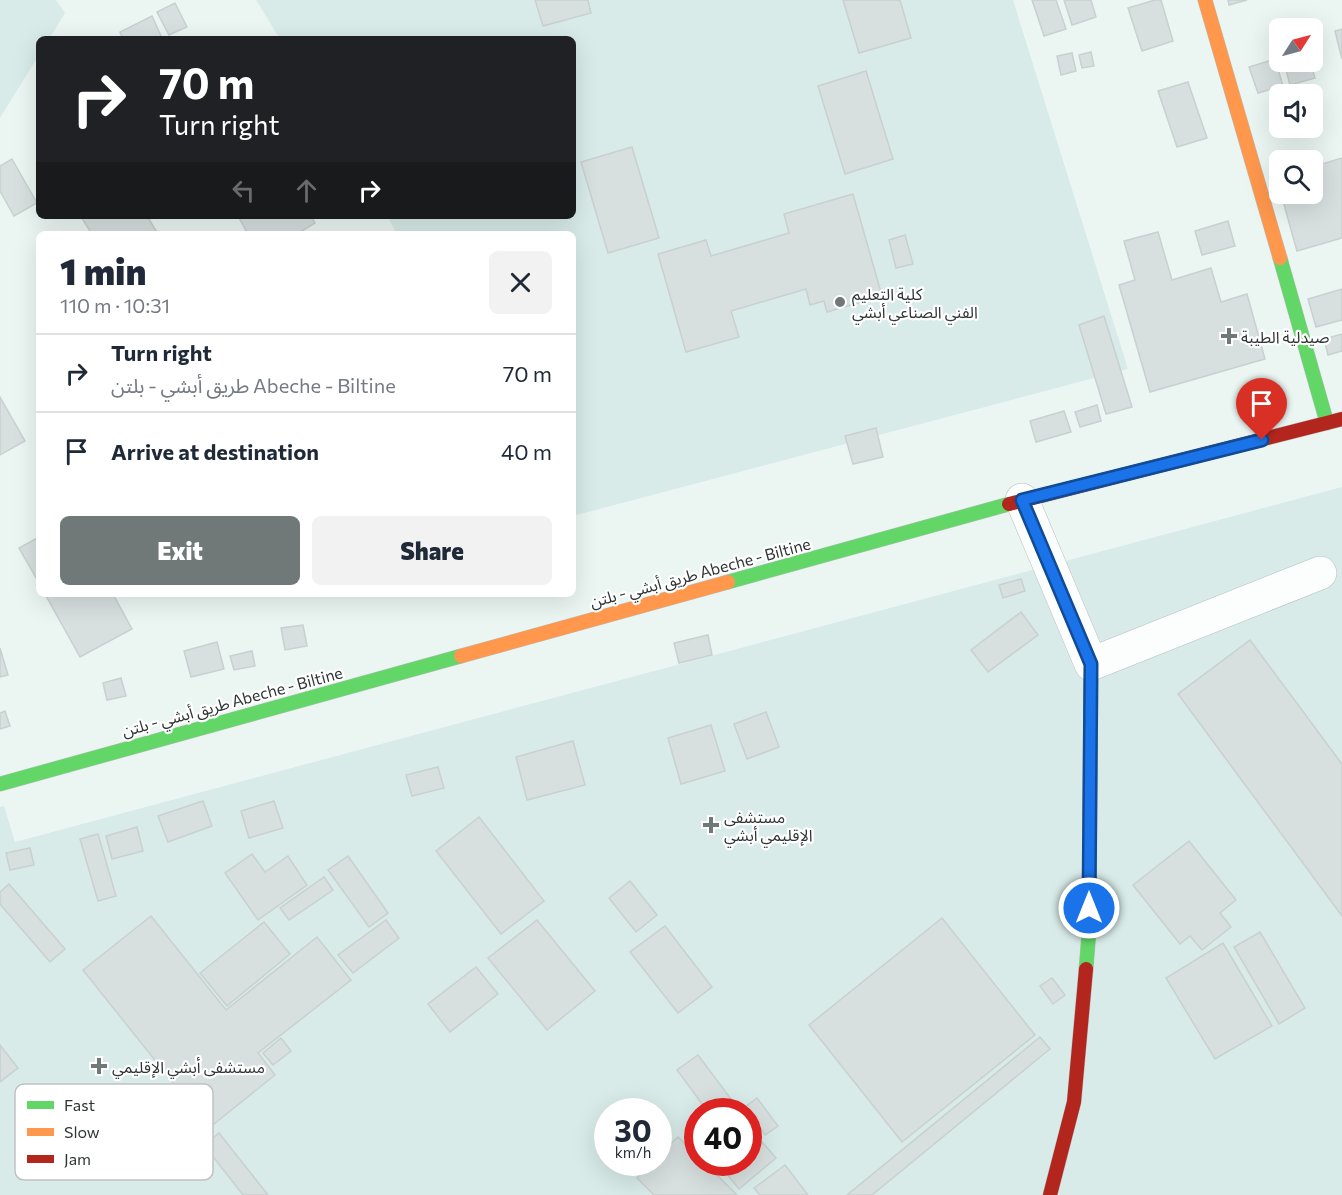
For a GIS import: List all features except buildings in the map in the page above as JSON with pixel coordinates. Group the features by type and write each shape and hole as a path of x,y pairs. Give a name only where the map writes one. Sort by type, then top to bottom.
{"main road":[{"path":"1205,0 1327,423"},
{"name":"طريق أبشي - بلتن Abeche - Biltine","path":"0,784 1022,500 1342,419"},
{"path":"1050,1195 1074,1102 1089,932 1091,664"}],"street":[{"path":"1022,500 1091,664 1320,573"}],"shaded area":[{"path":"0,0 56,0 65,13 51,36 36,36 36,60 0,118"},
{"name":"كلية التعليم الفني الصناعي أبشي","path":"256,0 1013,0 1128,369 576,515 576,231 395,231 389,219 576,219 576,36 278,36"},
{"name":"مستشفى الإقليمي أبشي","path":"1342,487 1342,1195 0,1195 0,807 4,806 15,842"}],"traffic: fast":[{"path":"1280,258 1327,423"},
{"path":"728,582 1009,504"},
{"path":"0,784 461,656"},
{"path":"1086,969 1089,932 1091,664"}],"traffic: slow":[{"path":"1205,0 1280,258"},
{"path":"461,656 728,582"}],"traffic: jam":[{"path":"1009,504 1342,419"},
{"path":"1050,1195 1074,1102 1086,969"}],"place":[{"name":"كلية التعليم الفني الصناعي أبشي","path":"840,302"},
{"name":"صيدلية الطيبة","path":"1229,336"},
{"name":"مستشفى الإقليمي أبشي","path":"711,825"},
{"name":"مستشفى أبشي الإقليمي","path":"99,1066"}],"route":[{"path":"1089,908 1091,664 1022,500 1262,440"}]}
